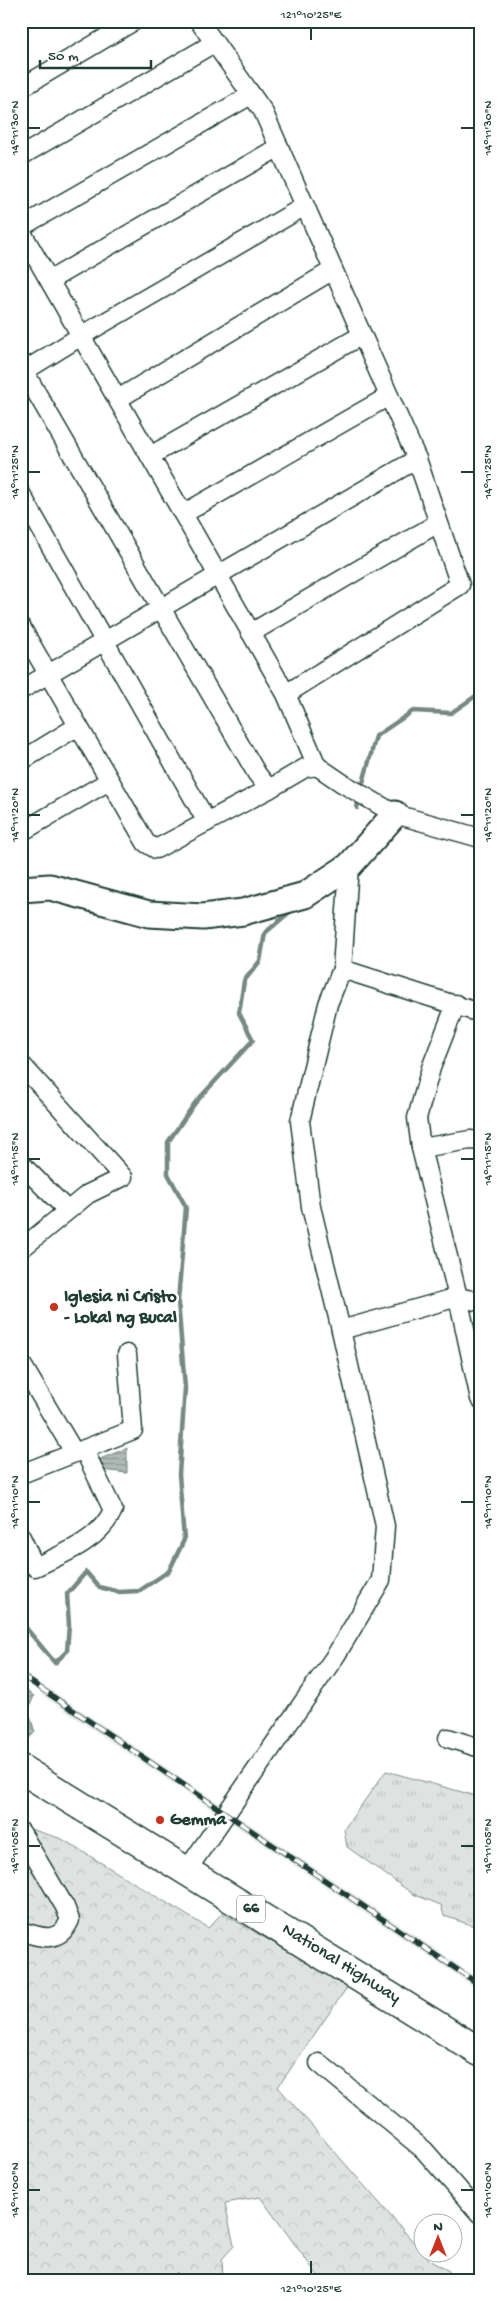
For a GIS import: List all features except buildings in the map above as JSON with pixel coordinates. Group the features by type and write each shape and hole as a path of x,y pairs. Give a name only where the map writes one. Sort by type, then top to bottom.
{"main road":[{"path":"21,890 50,887 149,914 203,917 243,912 305,895 349,866 395,814"},
{"name":"National Highway","path":"21,1769 480,2052"}],"street":[{"path":"21,88 134,21"},
{"path":"199,21 263,111 417,459 460,585 286,694"},
{"path":"21,156 214,43"},
{"path":"251,95 21,229 286,694 317,766 395,814 480,838"},
{"path":"50,280 279,147"},
{"path":"269,789 257,774 22,370 305,206"},
{"path":"118,399 333,270"},
{"path":"150,456 362,334"},
{"path":"183,514 389,396"},
{"path":"21,690 417,459"},
{"path":"21,494 206,822"},
{"path":"251,633 438,523"},
{"path":"21,627 146,843 156,849 306,768 317,766"},
{"path":"21,761 78,726"},
{"path":"23,831 109,781"},
{"path":"187,1870 336,1655 381,1580 385,1526 311,1207 300,1121 328,1004 342,969 349,866"},
{"path":"342,969 480,1013"},
{"path":"456,1004 431,1068 417,1118 421,1148 458,1297 480,1399"},
{"path":"21,1249 30,1244 67,1210 88,1194 124,1177 22,1068"},
{"path":"421,1148 470,1140 480,1141"},
{"path":"21,1164 67,1210"},
{"path":"341,1330 458,1297 480,1302"},
{"path":"21,1474 133,1430 127,1354"},
{"path":"21,1363 79,1451 113,1510 108,1524 75,1548 35,1567 21,1537"},
{"path":"448,1738 480,1748"},
{"path":"21,1832 70,1920 65,1931 54,1937 38,1937 21,1930"},
{"path":"319,2063 424,2150 480,2214"}],"shaded area":[{"path":"47,1687 480,1979 480,1991 41,1695"}],"green space":[{"path":"386,1771 480,1797 480,1928 444,1916 441,1905 413,1894 347,1847 344,1829"},
{"path":"21,1826 62,1839 208,1928 222,1913 348,1986 278,2087 414,2243 414,2264 436,2264 449,2271 450,2280 321,2280 260,2197 225,2203 234,2246 222,2259 223,2280 180,2280 177,2272 171,2280 21,2280"}],"water":[{"path":"127,1448 127,1473 101,1470 100,1459"},
{"path":"21,1686 34,1696 28,1710 35,1732 21,1747"}],"waterway":[{"path":"361,790 376,736 413,711 451,713 480,693"},
{"path":"357,808 359,797"},
{"path":"21,1622 55,1663 67,1651 69,1625 67,1594 86,1572 99,1587 119,1592 139,1591 169,1571 184,1540 179,1474 185,1388 178,1301 186,1207 168,1174 168,1142 195,1103 253,1040 239,1013 244,981 260,961 265,933 293,909"}],"railway":[{"path":"21,1675 480,1985"}],"place":[{"name":"Iglesia ni Cristo - Lokal ng Bucal","path":"54,1307"},
{"name":"Gemma","path":"160,1820"}]}
